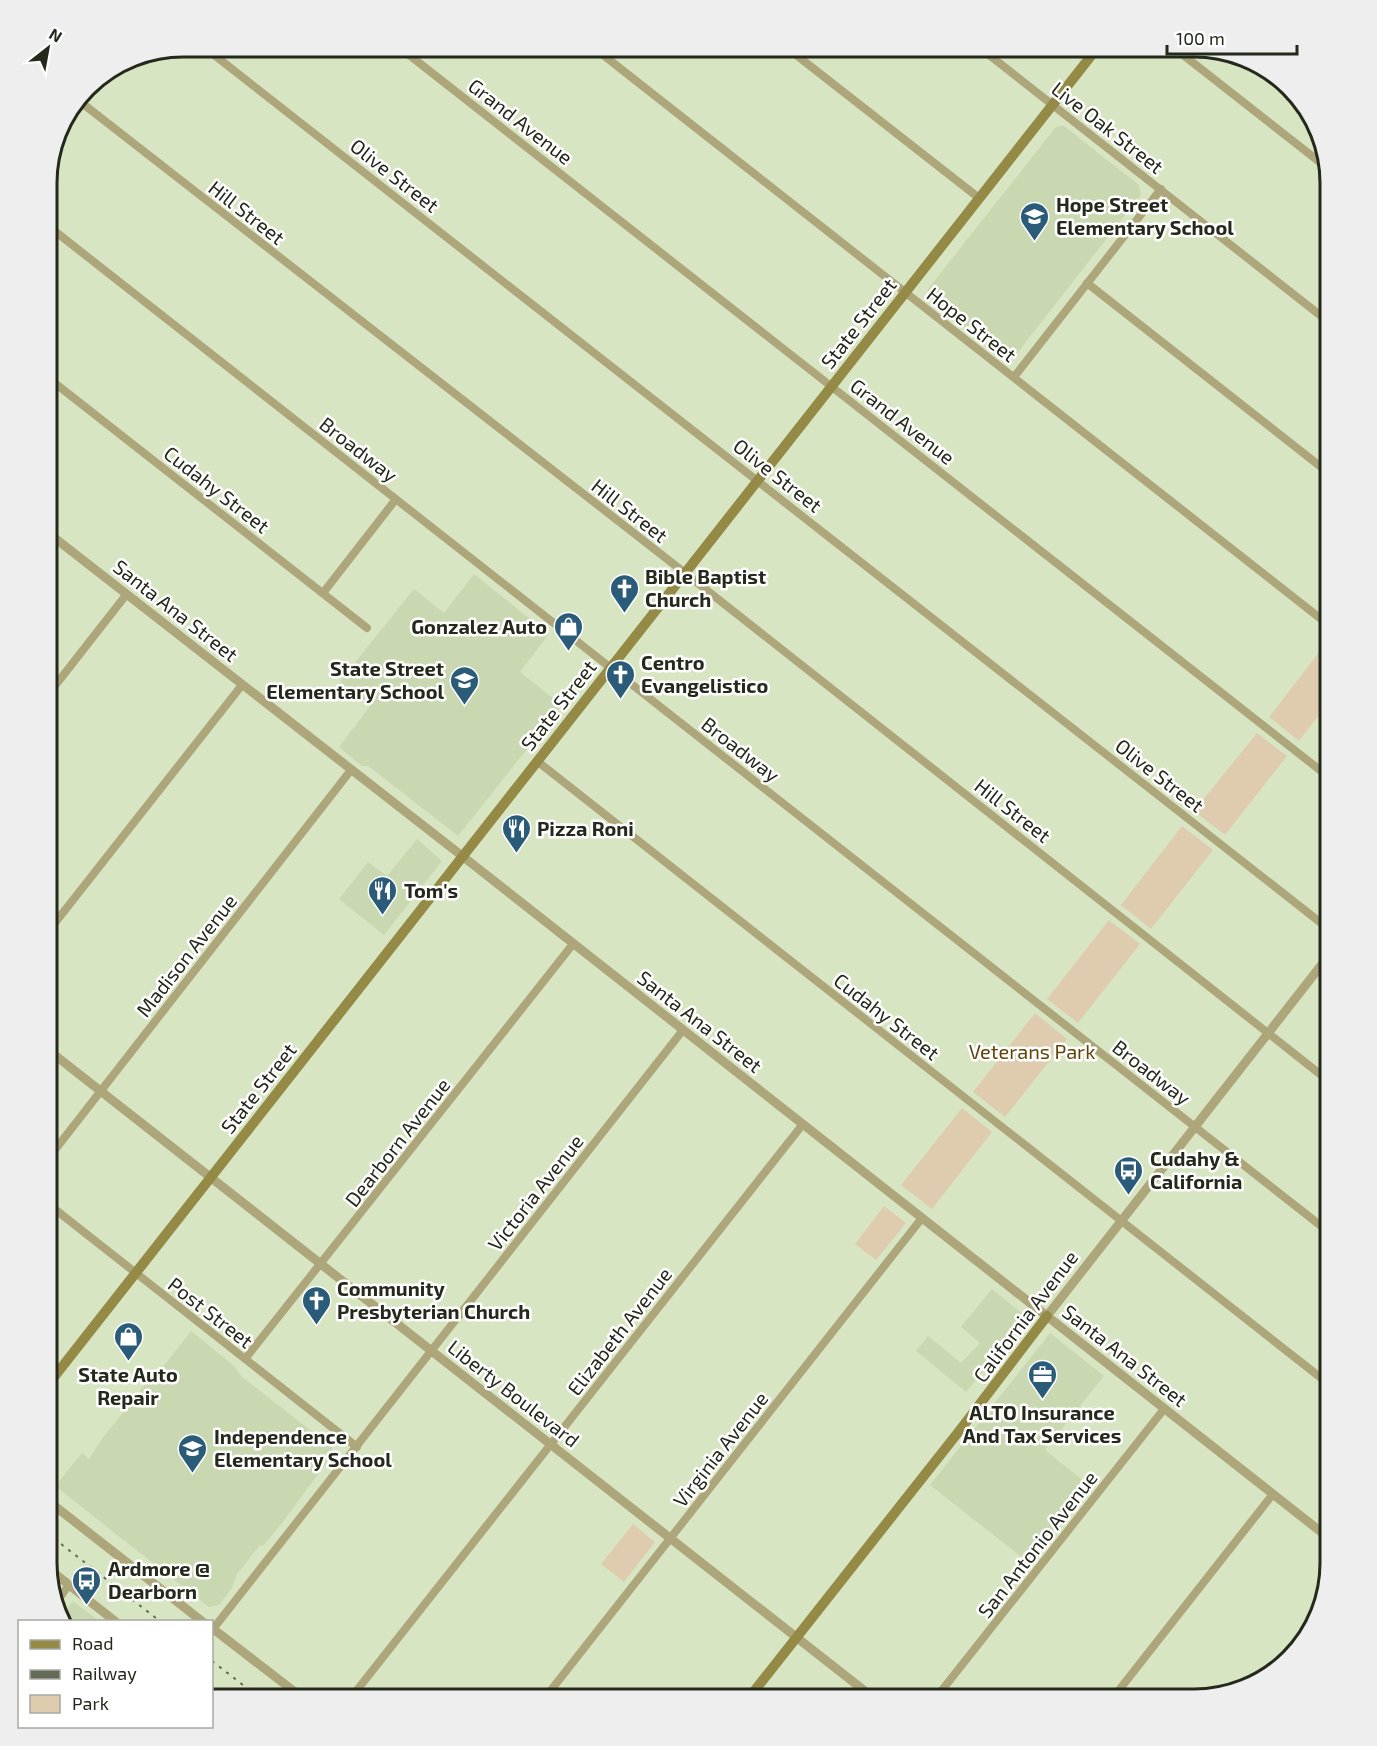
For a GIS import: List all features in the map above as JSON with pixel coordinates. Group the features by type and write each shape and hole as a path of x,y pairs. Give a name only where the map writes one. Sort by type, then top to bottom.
{"main road":[{"name":"State Street","path":"57,1372 1090,57"},
{"name":"California Avenue","path":"756,1689 1047,1316"}],"street":[{"name":"Olive Street","path":"218,57 1320,922"},
{"name":"Grand Avenue","path":"413,57 1320,770"},
{"name":"Hope Street","path":"606,57 1320,618"},
{"path":"799,57 979,198"},
{"name":"Live Oak Street","path":"992,57 1320,315"},
{"path":"1186,57 1318,161"},
{"name":"Hill Street","path":"84,105 685,573 1320,1074"},
{"path":"1014,377 1161,189"},
{"name":"Broadway","path":"57,233 1320,1225"},
{"path":"1088,283 1320,466"},
{"name":"Cudahy Street","path":"57,385 367,628"},
{"path":"323,593 396,499"},
{"name":"Santa Ana Street","path":"57,540 1320,1531"},
{"path":"57,683 126,595"},
{"path":"57,920 242,685"},
{"name":"Cudahy Street","path":"537,761 1320,1377"},
{"name":"Madison Avenue","path":"57,1147 351,770"},
{"name":"Dearborn Avenue","path":"245,1359 573,945"},
{"name":"California Avenue","path":"1047,1316 1320,967"},
{"name":"Victoria Avenue","path":"213,1628 683,1030"},
{"name":"Liberty Boulevard","path":"57,1057 861,1689"},
{"name":"Elizabeth Avenue","path":"359,1689 803,1124"},
{"name":"Post Street","path":"57,1211 357,1447"},
{"name":"Virginia Avenue","path":"553,1689 922,1218"},
{"name":"San Antonio Avenue","path":"944,1689 1164,1409"},
{"path":"1121,1689 1273,1494"},
{"path":"57,1509 200,1620"},
{"path":"58,1577 113,1620"},
{"path":"61,1596 69,1586"},
{"path":"213,1630 290,1689"}],"shaded area":[{"name":"Hope Street Elementary School","path":"1064,126 1139,185 1141,195 1014,357 1004,358 929,298 928,289 1055,128"},
{"name":"State Street Elementary School","path":"474,574 549,634 520,672 562,705 458,836 368,766 362,766 339,747 370,706 340,681 414,589 444,613"},
{"path":"417,839 442,861 384,935 339,899 368,862 387,876"},
{"path":"992,1289 1023,1314 1024,1319 992,1364 990,1363 966,1392 916,1351 928,1336 961,1363 980,1343 961,1327"},
{"name":"Independence Elementary School","path":"191,1331 233,1365 241,1376 332,1447 333,1454 282,1523 263,1546 260,1545 237,1574 232,1588 219,1605 209,1607 57,1488 57,1484 82,1453 89,1459 150,1378 153,1380"},
{"path":"1050,1333 1104,1376 1045,1450 1089,1485 1028,1562 930,1485"},
{"path":"73,1601 98,1620 71,1620 66,1609"}],"green space":[{"path":"1320,651 1320,714 1299,741 1269,717"},
{"path":"1257,733 1287,756 1225,835 1194,811"},
{"path":"1182,826 1213,850 1151,929 1121,905"},
{"name":"Veterans Park","path":"1109,920 1140,944 1078,1023 1047,999"},
{"name":"Veterans Park","path":"1035,1013 1067,1039 1005,1117 973,1092"},
{"name":"Veterans Park","path":"962,1108 992,1132 932,1209 901,1185"},
{"path":"884,1206 906,1223 876,1260 855,1244"},
{"path":"633,1524 655,1542 624,1582 601,1564"}],"railway":[{"path":"57,1541 158,1620"},
{"path":"213,1662 248,1689"}],"place":[{"name":"Hope Street Elementary School","path":"1035,242"},
{"name":"Bible Baptist Church","path":"624,614"},
{"name":"Gonzalez Auto","path":"568,652"},
{"name":"Centro Evangelistico","path":"620,700"},
{"name":"State Street Elementary School","path":"465,706"},
{"name":"Pizza Roni","path":"516,854"},
{"name":"Tom's","path":"383,916"},
{"name":"Cudahy & California","path":"1129,1196"},
{"name":"Community Presbyterian Church","path":"316,1326"},
{"name":"State Auto Repair","path":"128,1362"},
{"name":"ALTO Insurance And Tax Services","path":"1042,1400"},
{"name":"Independence Elementary School","path":"193,1474"},
{"name":"Ardmore @ Dearborn","path":"87,1606"}]}
